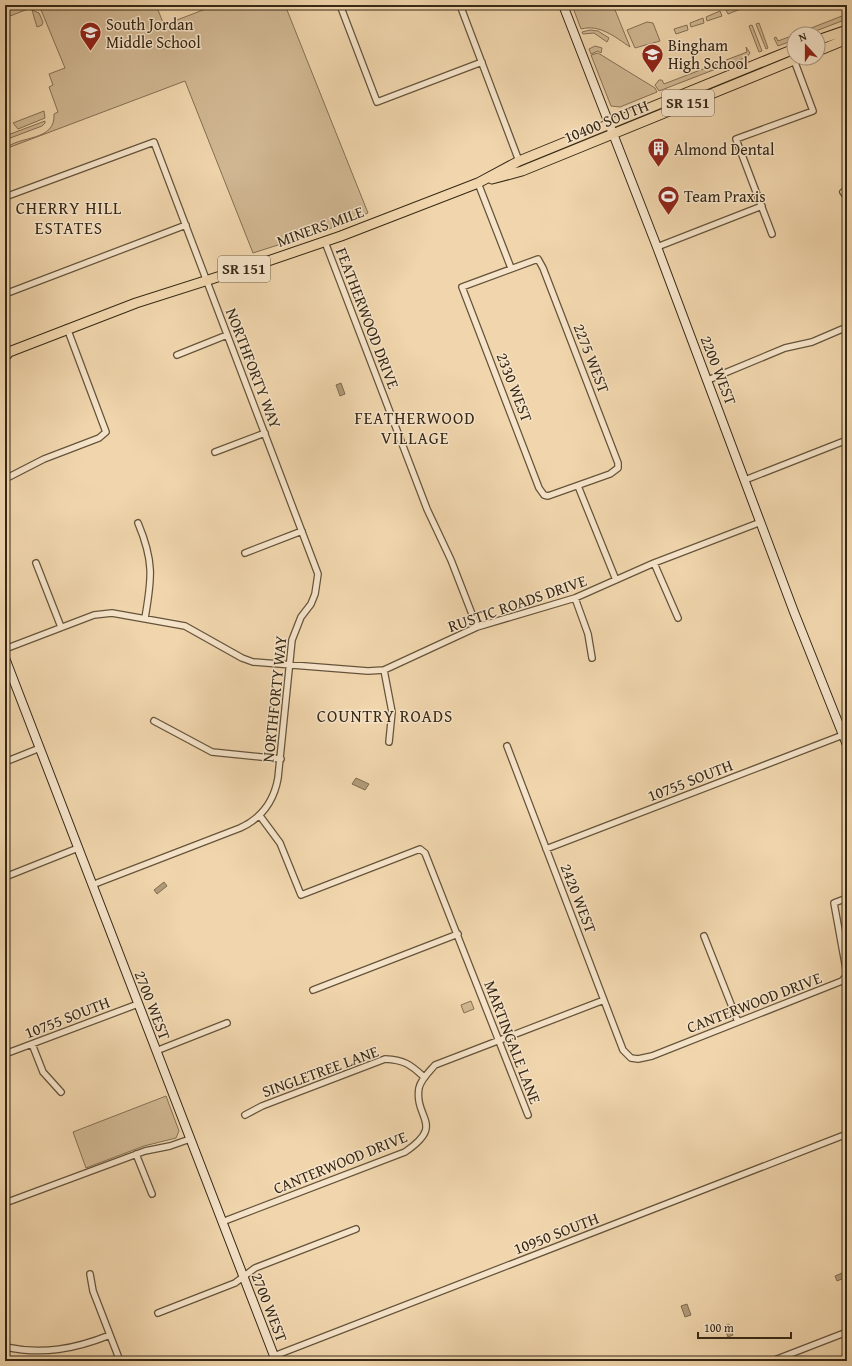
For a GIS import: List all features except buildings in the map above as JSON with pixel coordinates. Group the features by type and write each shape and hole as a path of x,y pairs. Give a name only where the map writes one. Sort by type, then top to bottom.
{"main road":[{"path":"826,37 847,30"},
{"path":"826,48 847,40"},
{"name":"10400 SOUTH","path":"546,149 679,94 786,52"},
{"name":"10400 SOUTH","path":"478,183 522,171 786,63"},
{"name":"MINERS MILE","path":"6,353 67,328 136,303 325,242 478,183 518,161 546,149"}],"street":[{"path":"340,5 377,102 482,62"},
{"path":"460,5 518,161"},
{"name":"2200 WEST","path":"563,5 708,380 794,612 847,745"},
{"path":"772,234 736,139 813,111 798,66"},
{"name":"NORTHFORTY WAY","path":"5,197 154,142 315,564 318,584 311,604 295,628 281,760 276,789 272,799 260,816 240,828 92,885"},
{"path":"478,183 511,268"},
{"path":"843,192 847,198"},
{"path":"657,247 762,206"},
{"path":"5,294 186,225"},
{"name":"FEATHERWOOD DRIVE","path":"325,242 428,509 453,565 477,627"},
{"name":"2275 WEST","path":"511,268 538,259 544,268 617,459 618,468 610,474 578,486"},
{"name":"2330 WEST","path":"511,268 462,287 539,488 544,496 553,495 578,486"},
{"path":"708,380 785,348 812,342 847,327"},
{"path":"5,480 44,459 99,438 106,432 67,328"},
{"path":"177,355 227,335"},
{"path":"215,452 265,433"},
{"path":"745,480 847,440"},
{"path":"578,486 616,580"},
{"path":"138,522 148,547 150,563 150,580 145,618"},
{"name":"RUSTIC ROADS DRIVE","path":"5,649 100,613 112,613 185,626 248,660 260,663 372,671 384,670 477,627 575,598 654,563 761,522"},
{"path":"245,553 302,531"},
{"path":"654,563 678,618"},
{"path":"36,564 61,627"},
{"path":"575,598 588,634 592,658"},
{"name":"2700 WEST","path":"5,658 274,1358"},
{"path":"384,670 392,712 389,742"},
{"path":"154,721 212,752 281,760"},
{"name":"10755 SOUTH","path":"546,849 843,735"},
{"name":"2420 WEST","path":"507,746 623,1050 631,1058"},
{"path":"5,762 40,748"},
{"name":"MARTINGALE LANE","path":"260,816 280,843 301,895 420,849 428,858 528,1115"},
{"path":"5,877 78,848"},
{"name":"CANTERWOOD DRIVE","path":"631,1058 638,1059 652,1056 842,981 846,976 846,969 834,903 847,898"},
{"path":"314,990 458,934"},
{"path":"704,936 738,1022"},
{"path":"424,1077 435,1065 604,1000"},
{"name":"10755 SOUTH","path":"5,1054 138,1004"},
{"path":"156,1051 227,1023"},
{"path":"32,1044 43,1072 61,1092"},
{"name":"SINGLETREE LANE","path":"245,1115 262,1106 385,1059 401,1060 411,1065 424,1077"},
{"name":"CANTERWOOD DRIVE","path":"222,1222 405,1152 419,1143 426,1132 425,1116 420,1103 419,1088 424,1077"},
{"name":"10950 SOUTH","path":"274,1358 847,1134"},
{"path":"5,1203 136,1154 170,1146 190,1139"},
{"path":"136,1154 152,1194"},
{"path":"158,1313 235,1284 255,1268 356,1230"},
{"path":"90,1274 93,1292 120,1361"},
{"path":"772,1361 847,1332"},
{"path":"5,1347 37,1352 57,1351 77,1347 110,1335"}],"shaded area":[{"path":"5,5 27,6 28,9 5,18"},
{"path":"39,5 156,5 164,25 216,5 285,5 368,213 331,228 253,253 185,81 5,149 11,145 43,134 53,123 54,114 58,112 49,87 53,85 49,74 65,68"},
{"path":"572,5 613,5 630,47 607,32 595,28 581,29"},
{"path":"734,5 742,5 743,8 728,14 725,8"},
{"path":"32,10 39,13 43,22 42,25 37,27"},
{"path":"720,11 722,16 707,21 706,17"},
{"path":"847,14 847,19 826,27 816,26"},
{"path":"703,18 704,23 691,27 690,23"},
{"path":"647,22 653,23 660,41 635,48 627,30"},
{"path":"759,23 768,48 766,49 756,24"},
{"path":"687,25 688,30 676,34 674,29"},
{"path":"752,25 762,51 759,52 749,26"},
{"path":"590,30 598,31 609,38 607,42 594,33 583,34 582,32"},
{"path":"776,37 778,41 786,38 786,43 778,46 774,38"},
{"path":"595,46 602,48 601,53 598,51 591,54 589,49"},
{"path":"746,47 750,53 747,57 659,91 655,85 659,80 662,80 664,84 747,52"},
{"path":"598,53 655,88 657,92 620,107 611,106 591,55"},
{"path":"44,111 45,118 18,129 13,123"},
{"path":"45,121 42,126 5,140 5,136"},
{"path":"341,383 345,394 340,396 336,385"},
{"path":"356,778 369,784 365,790 352,784"},
{"path":"164,882 167,886 157,894 154,890"},
{"path":"471,1001 474,1009 464,1013 461,1005"},
{"path":"166,1096 179,1131 176,1138 144,1146 86,1168 73,1132"},
{"path":"847,1271 847,1277 837,1281 835,1276"},
{"path":"687,1304 691,1315 685,1317 681,1306"},
{"path":"729,1324 733,1335 728,1337 724,1326"}],"place":[{"name":"South Jordan Middle School","path":"90,52"},
{"name":"Bingham High School","path":"652,74"},
{"name":"Almond Dental","path":"658,168"},
{"name":"Team Praxis","path":"668,216"}],"district":[{"name":"CHERRY HILL ESTATES","path":"69,218"},
{"name":"FEATHERWOOD VILLAGE","path":"415,428"},
{"name":"COUNTRY ROADS","path":"385,716"}]}
